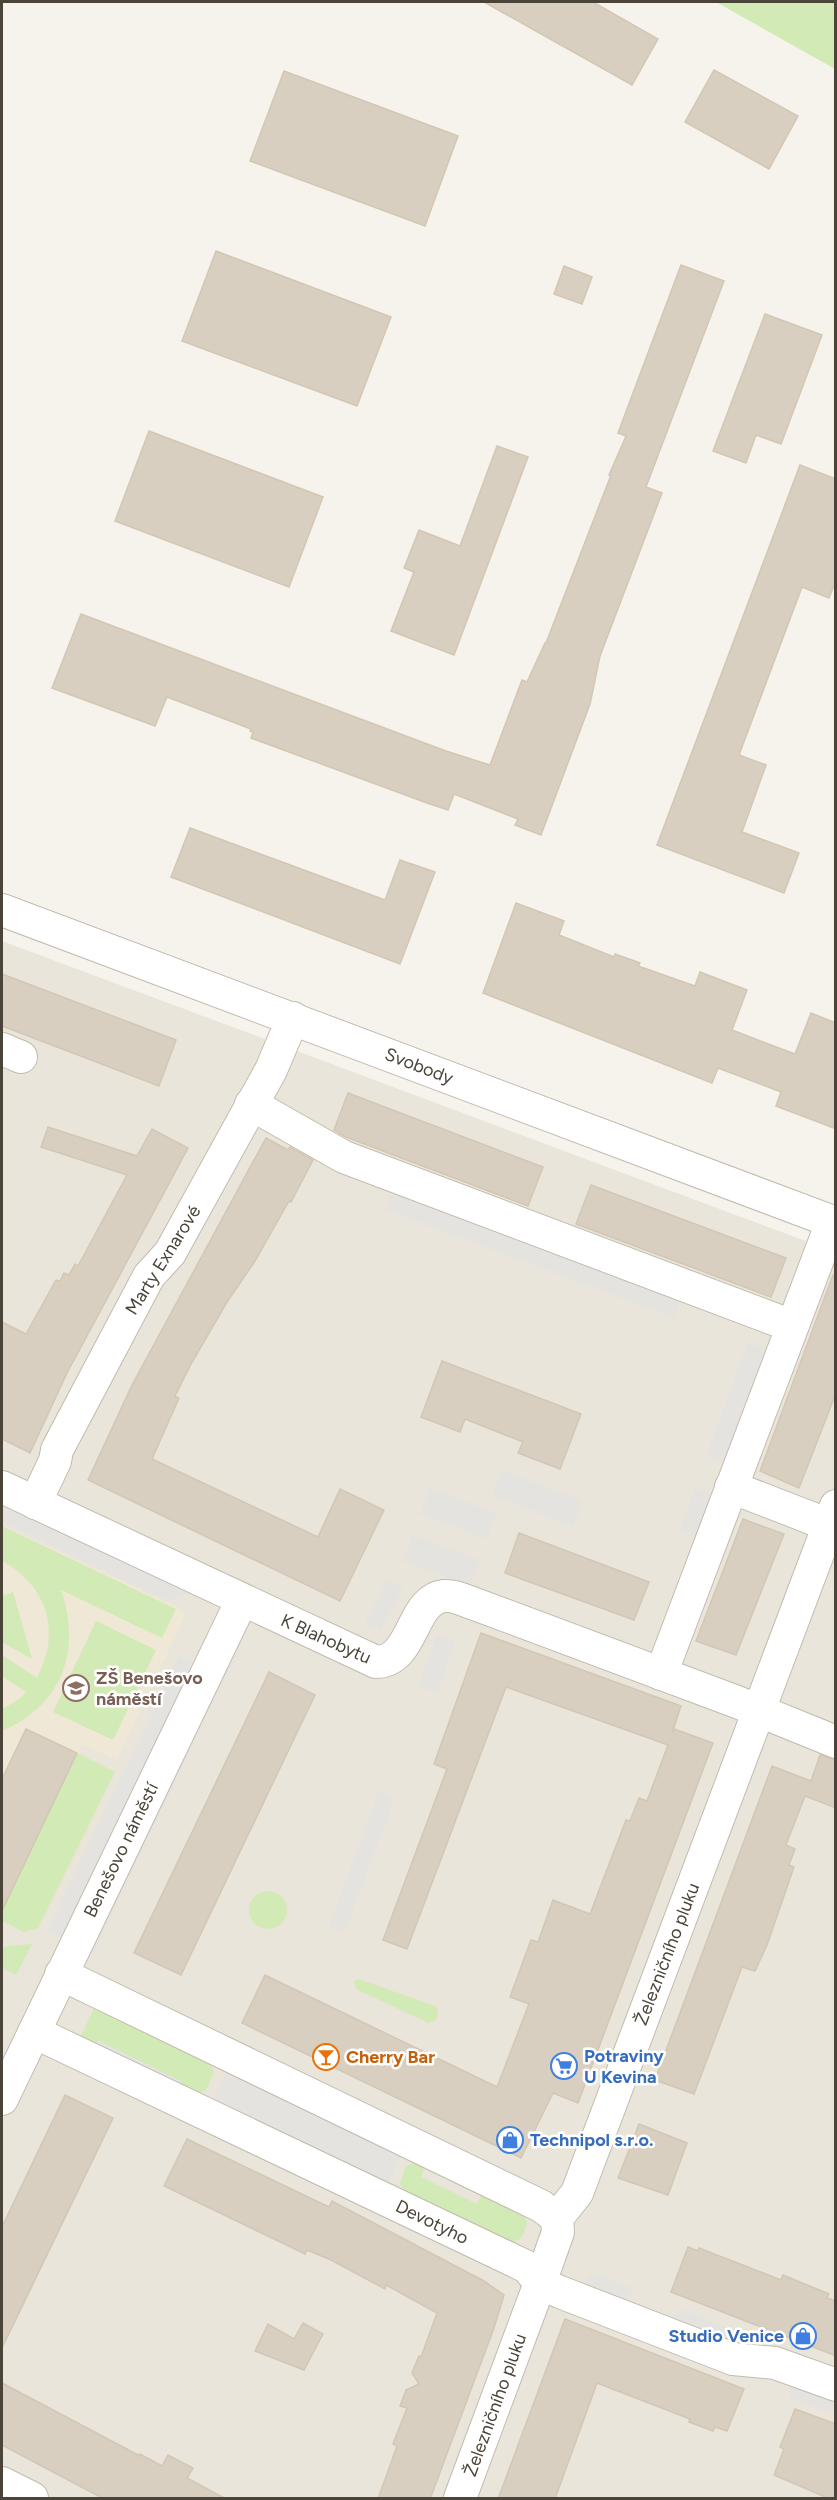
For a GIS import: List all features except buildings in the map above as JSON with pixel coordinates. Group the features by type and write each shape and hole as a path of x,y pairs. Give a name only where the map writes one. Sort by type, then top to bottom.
{"street":[{"name":"Svobody","path":"2,910 834,1222"},
{"name":"Marty Exnarové","path":"35,1503 55,1461 57,1450 149,1276 170,1253 271,1070 293,1018"},
{"path":"251,1104 344,1157 792,1326"},
{"path":"661,1674 792,1326 834,1222"},
{"name":"K Blahobytu","path":"2,1487 376,1662 387,1662 395,1656 425,1607 435,1599 445,1596 472,1603 836,1742"},
{"path":"731,1487 832,1515"},
{"name":"Železničního pluku","path":"460,2499 558,2232 557,2218 578,2193 832,1515"},
{"name":"Benešovo náměstí","path":"2,2099 242,1600"},
{"path":"61,1974 541,2206 557,2218"},
{"name":"Devotyho","path":"34,2032 527,2267 538,2289 733,2359 775,2363 836,2385"},
{"path":"2,2483 32,2499"}],"shaded area":[{"path":"2,941 835,1252 835,2498 2,2498"},
{"path":"395,1183 683,1292 674,1318 386,1210"},
{"path":"748,1342 775,1353 732,1466 706,1456"},
{"path":"502,1470 583,1501 573,1527 492,1495"},
{"path":"430,1488 497,1513 487,1539 420,1514"},
{"path":"695,1488 719,1497 703,1538 680,1529"},
{"path":"2,1500 193,1592 168,1601 2,1522"},
{"name":"ZŠ Benešovo náměstí","path":"2,1525 183,1610 185,1616 117,1760 82,1744 6,1902 2,1900"},
{"path":"412,1535 480,1560 470,1586 403,1561"},
{"path":"387,1580 403,1588 380,1631 365,1622"},
{"path":"437,1635 455,1642 437,1693 418,1686"},
{"path":"237,1636 240,1647 95,1949 86,1950"},
{"path":"179,1656 197,1665 66,1940 47,1931"},
{"path":"379,1791 395,1797 345,1932 329,1926"},
{"path":"213,2029 531,2181 536,2194 209,2037"},
{"path":"99,2041 181,2081 184,2093 88,2047"},
{"path":"233,2058 408,2142 382,2197 206,2114"},
{"path":"594,2273 635,2289 618,2304 577,2288"},
{"path":"680,2309 749,2336 736,2349 666,2322"},
{"path":"788,2376 835,2394 835,2415 790,2398"}],"green space":[{"path":"716,2 835,2 835,69"},
{"path":"2,1526 176,1609 162,1638 61,1590 67,1612 69,1634 62,1674 53,1691 39,1707 23,1720 2,1731 2,1709 18,1700 26,1692 2,1676 2,1655 37,1678 45,1661 49,1627 46,1611 30,1583 2,1561"},
{"path":"13,1592 32,1659 2,1642 2,1596"},
{"path":"96,1621 156,1650 113,1740 53,1712"},
{"path":"77,1753 115,1772 38,1928 24,1932 2,1921 2,1900 6,1901"},
{"path":"268,1891 282,1896 287,1910 282,1924 268,1929 254,1924 249,1910 254,1896"},
{"path":"32,1944 16,1975 2,1968 2,1947"},
{"path":"359,1979 437,2007 436,2020 428,2023 356,1989 354,1981"},
{"path":"98,2000 204,2051 214,2072 206,2090 198,2094 78,2042"},
{"path":"416,2162 425,2166 421,2177 477,2204 482,2193 521,2212 527,2221 523,2235 510,2243 406,2193 400,2184 405,2167"}],"place":[{"name":"ZŠ Benešovo náměstí","path":"76,1688"},
{"name":"Cherry Bar","path":"326,2057"},
{"name":"Potraviny U Kevina","path":"564,2066"},
{"name":"Technipol s.r.o.","path":"510,2140"},
{"name":"Studio Venice","path":"803,2336"}]}
